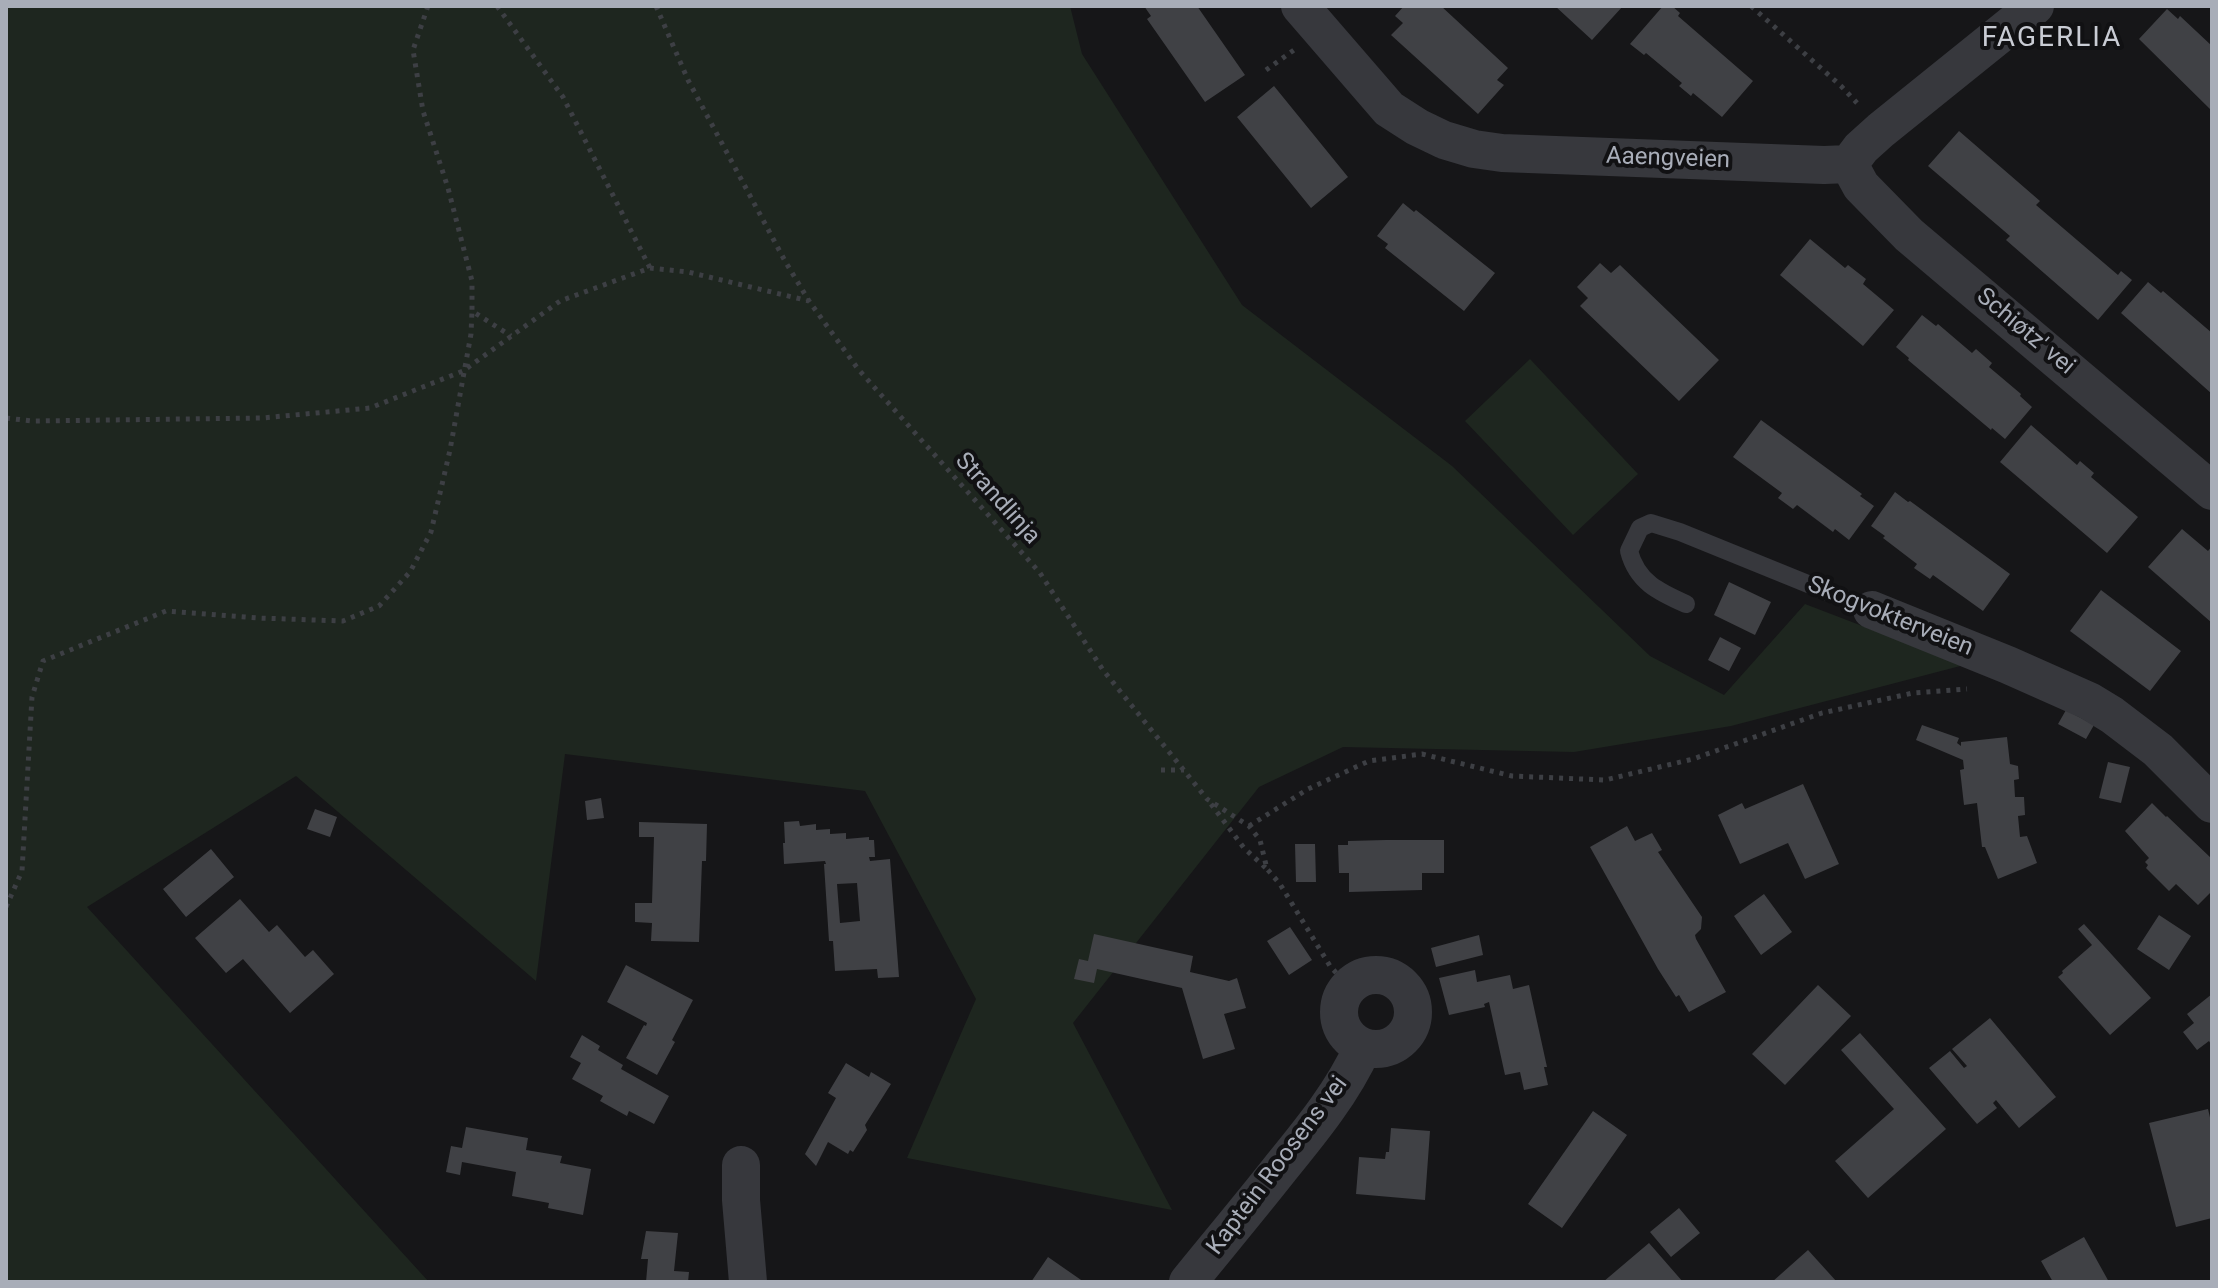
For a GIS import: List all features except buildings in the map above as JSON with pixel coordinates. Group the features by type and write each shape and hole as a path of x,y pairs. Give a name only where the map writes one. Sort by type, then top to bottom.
{"street":[{"name":"Aaengveien","path":"1300,6 1389,109 1444,140 1474,149 1502,153 1849,164"},
{"path":"1849,164 1881,130 2034,7"},
{"name":"Schiøtz' vei","path":"1849,164 1861,186 1909,235 2212,491"},
{"name":"Skogvokterveien","path":"1872,610 2089,701 2158,750 2212,804"},
{"path":"1375,976 1390,978 1402,985 1410,997 1413,1011 1411,1026 1403,1038 1377,1050 1363,1047 1351,1039 1342,1028 1339,1014 1341,999 1349,987 1361,978 1375,976"},
{"name":"Kaptein Roosens vei","path":"1188,1282 1304,1138 1356,1064 1363,1047"},
{"path":"741,1165 748,1282"}],"lane":[{"name":"Skogvokterveien","path":"1686,604 1651,586 1633,566 1629,551 1640,528 1651,523 1680,532 1872,610"}],"path":[{"path":"6,907 22,871 32,697 43,661 166,611 343,621 379,606 410,572 431,532 471,334 472,281 448,188 423,111 413,50 428,6"},
{"path":"497,6 563,97 650,268"},
{"name":"Strandlinja","path":"656,6 688,80 809,301 867,380 1040,573 1112,682 1207,799 1249,826"},
{"path":"1751,6 1841,86 1881,130"},
{"path":"6,418 32,421 262,418 370,408 463,371 560,301 650,268 688,272 809,301"},
{"path":"472,311 511,336"},
{"path":"1267,869 1260,840 1249,826 1308,789 1369,761 1422,754 1512,776 1605,780 1693,759 1822,713 1913,693 1972,689"},
{"path":"1161,770 1185,770"},
{"path":"1207,799 1244,848 1280,884 1330,966 1349,987"}],"shaded area":[{"path":"6,6 1070,6 1082,54 1242,305 1452,466 1650,656 1724,695 1805,604 1964,665 1731,726 1574,752 1343,747 1259,787 1073,1023 1172,1210 907,1158 976,999 865,791 565,754 536,981 296,776 87,907 429,1282 6,1282"},
{"path":"1530,359 1638,474 1573,535 1465,421"}],"district":[{"name":"FAGERLIA","path":"2052,39"}]}
